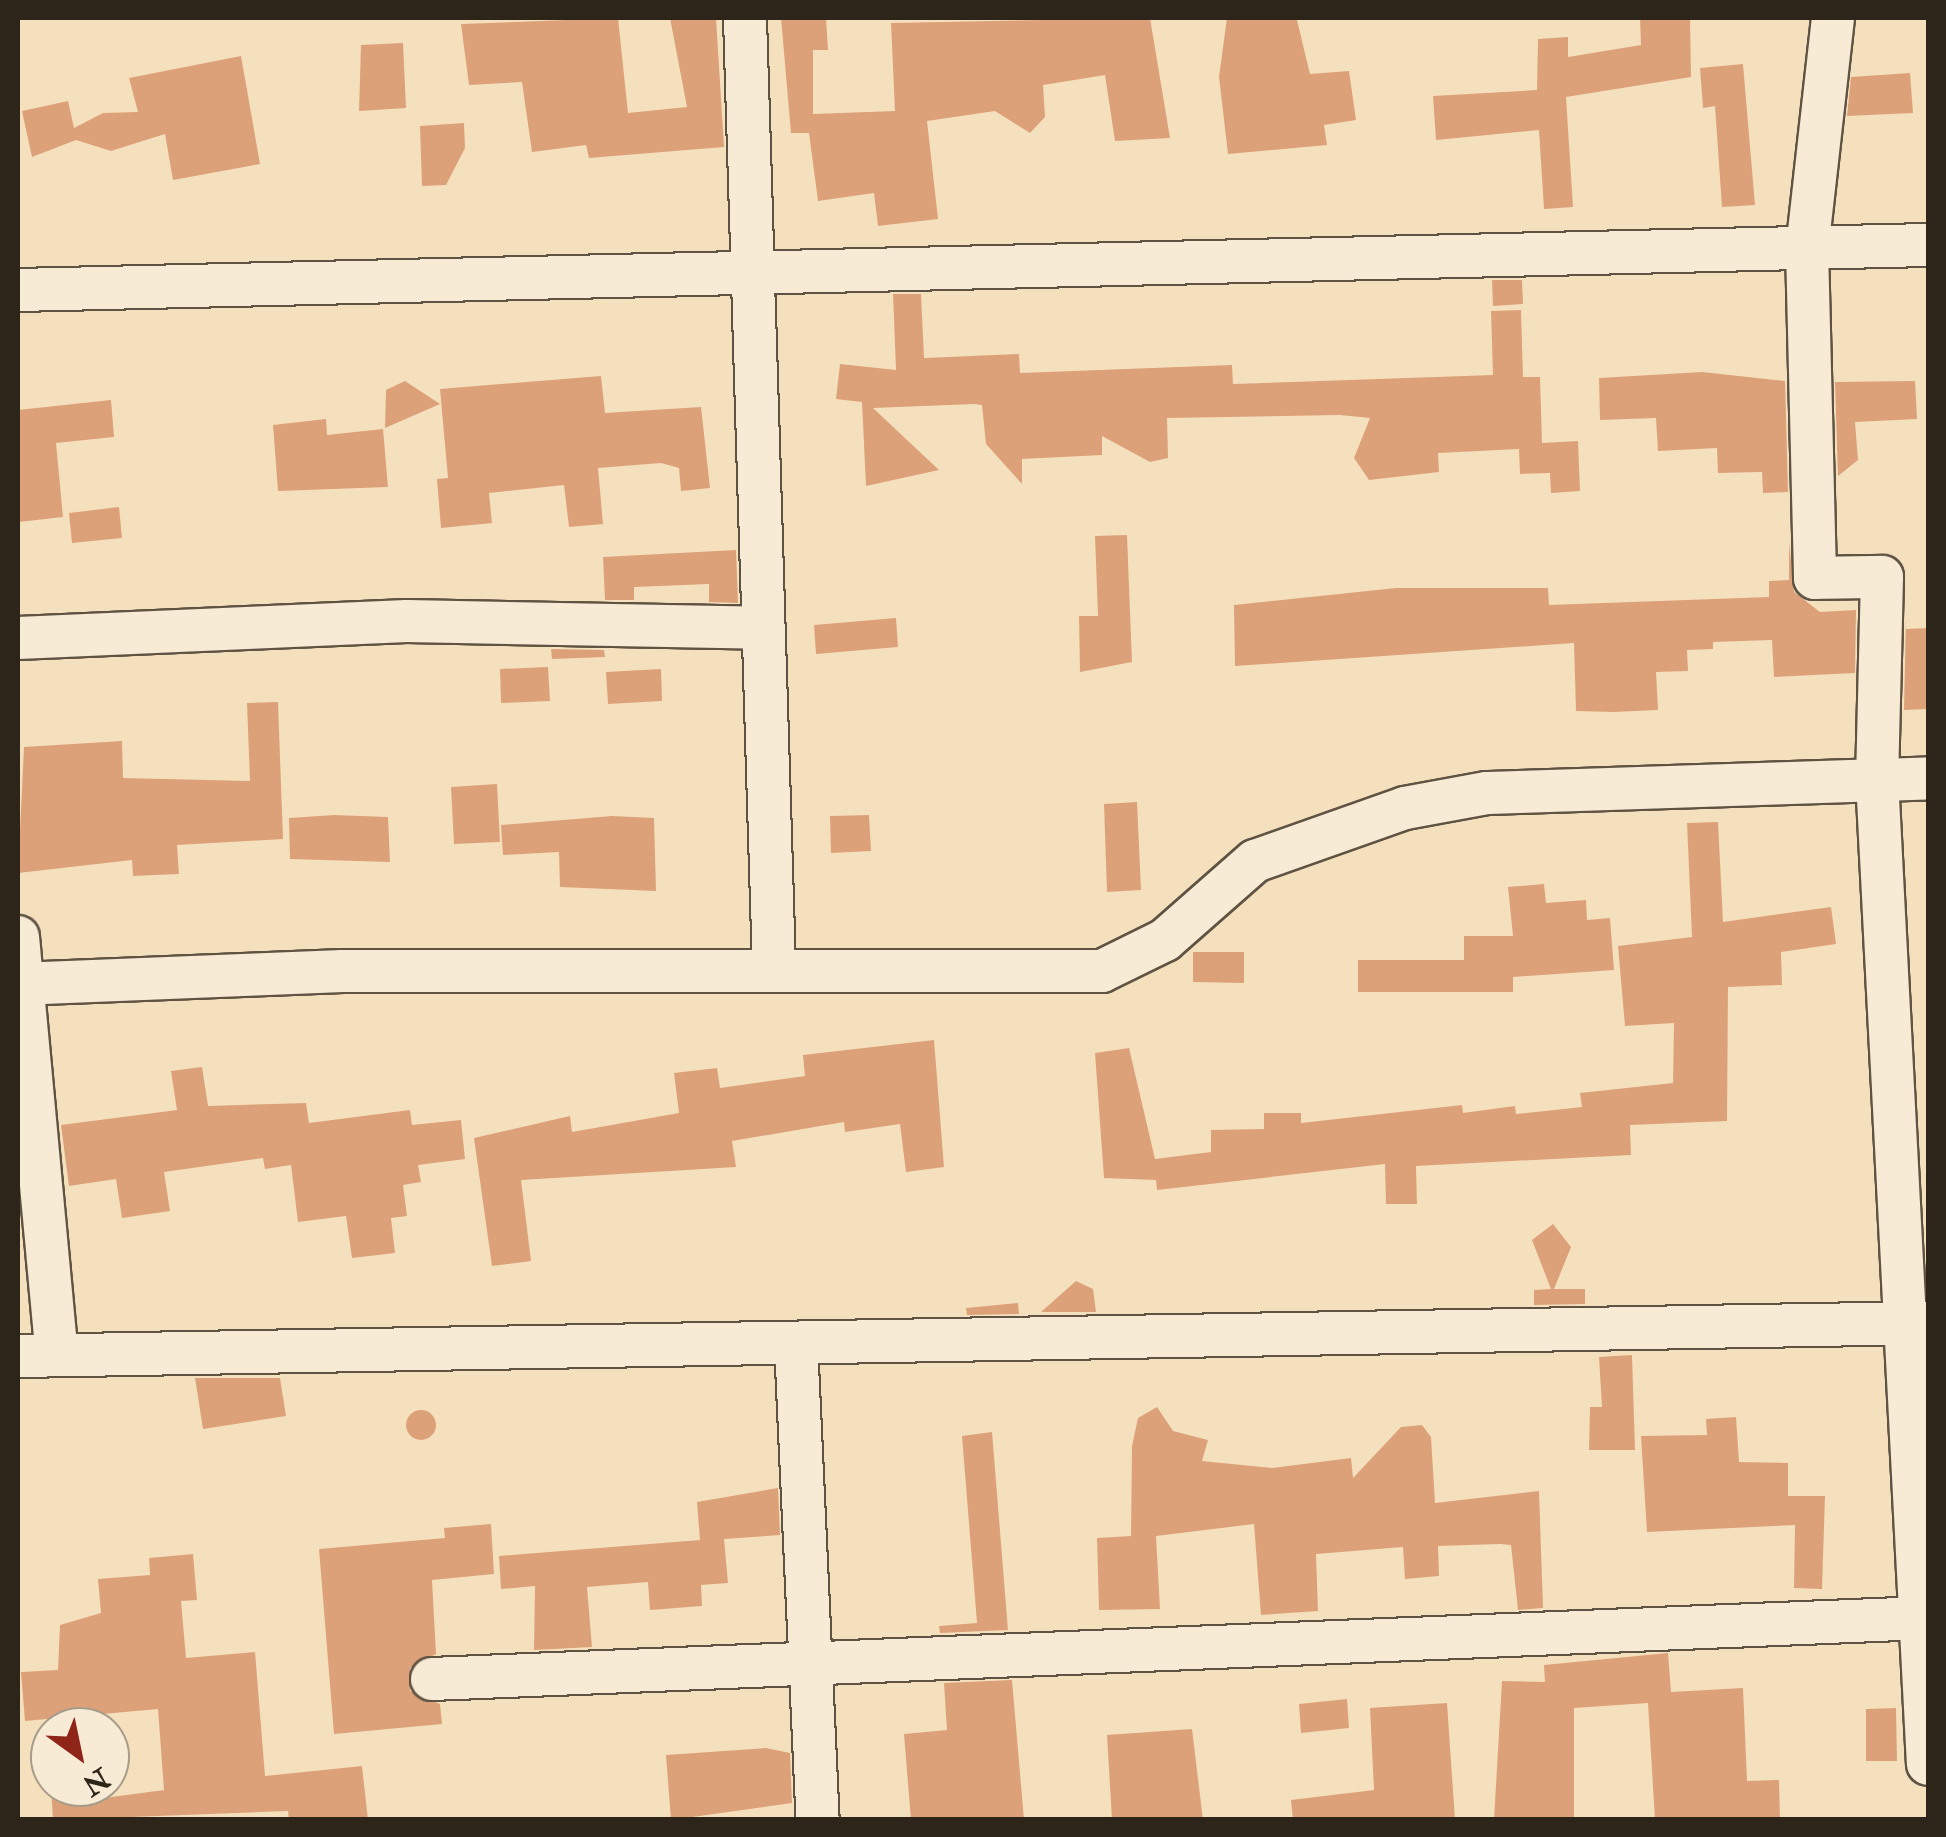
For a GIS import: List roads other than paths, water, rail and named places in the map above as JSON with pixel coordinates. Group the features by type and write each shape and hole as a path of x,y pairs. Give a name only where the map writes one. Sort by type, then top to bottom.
{"street":[{"path":"745,18 748,272 774,969"},
{"path":"1833,18 1807,248 1814,578 1882,577 1877,779 1919,1324 1922,1618 1928,1764"},
{"path":"18,290 1928,246"},
{"path":"18,638 407,621 761,628"},
{"path":"20,984 343,970 580,977 774,969 1102,970 1165,940 1254,861 1354,820 1487,793 1928,778"},
{"path":"18,937 37,1355 1919,1324"},
{"path":"796,1342 818,1820"},
{"path":"432,1679 810,1660 1922,1618"}]}
